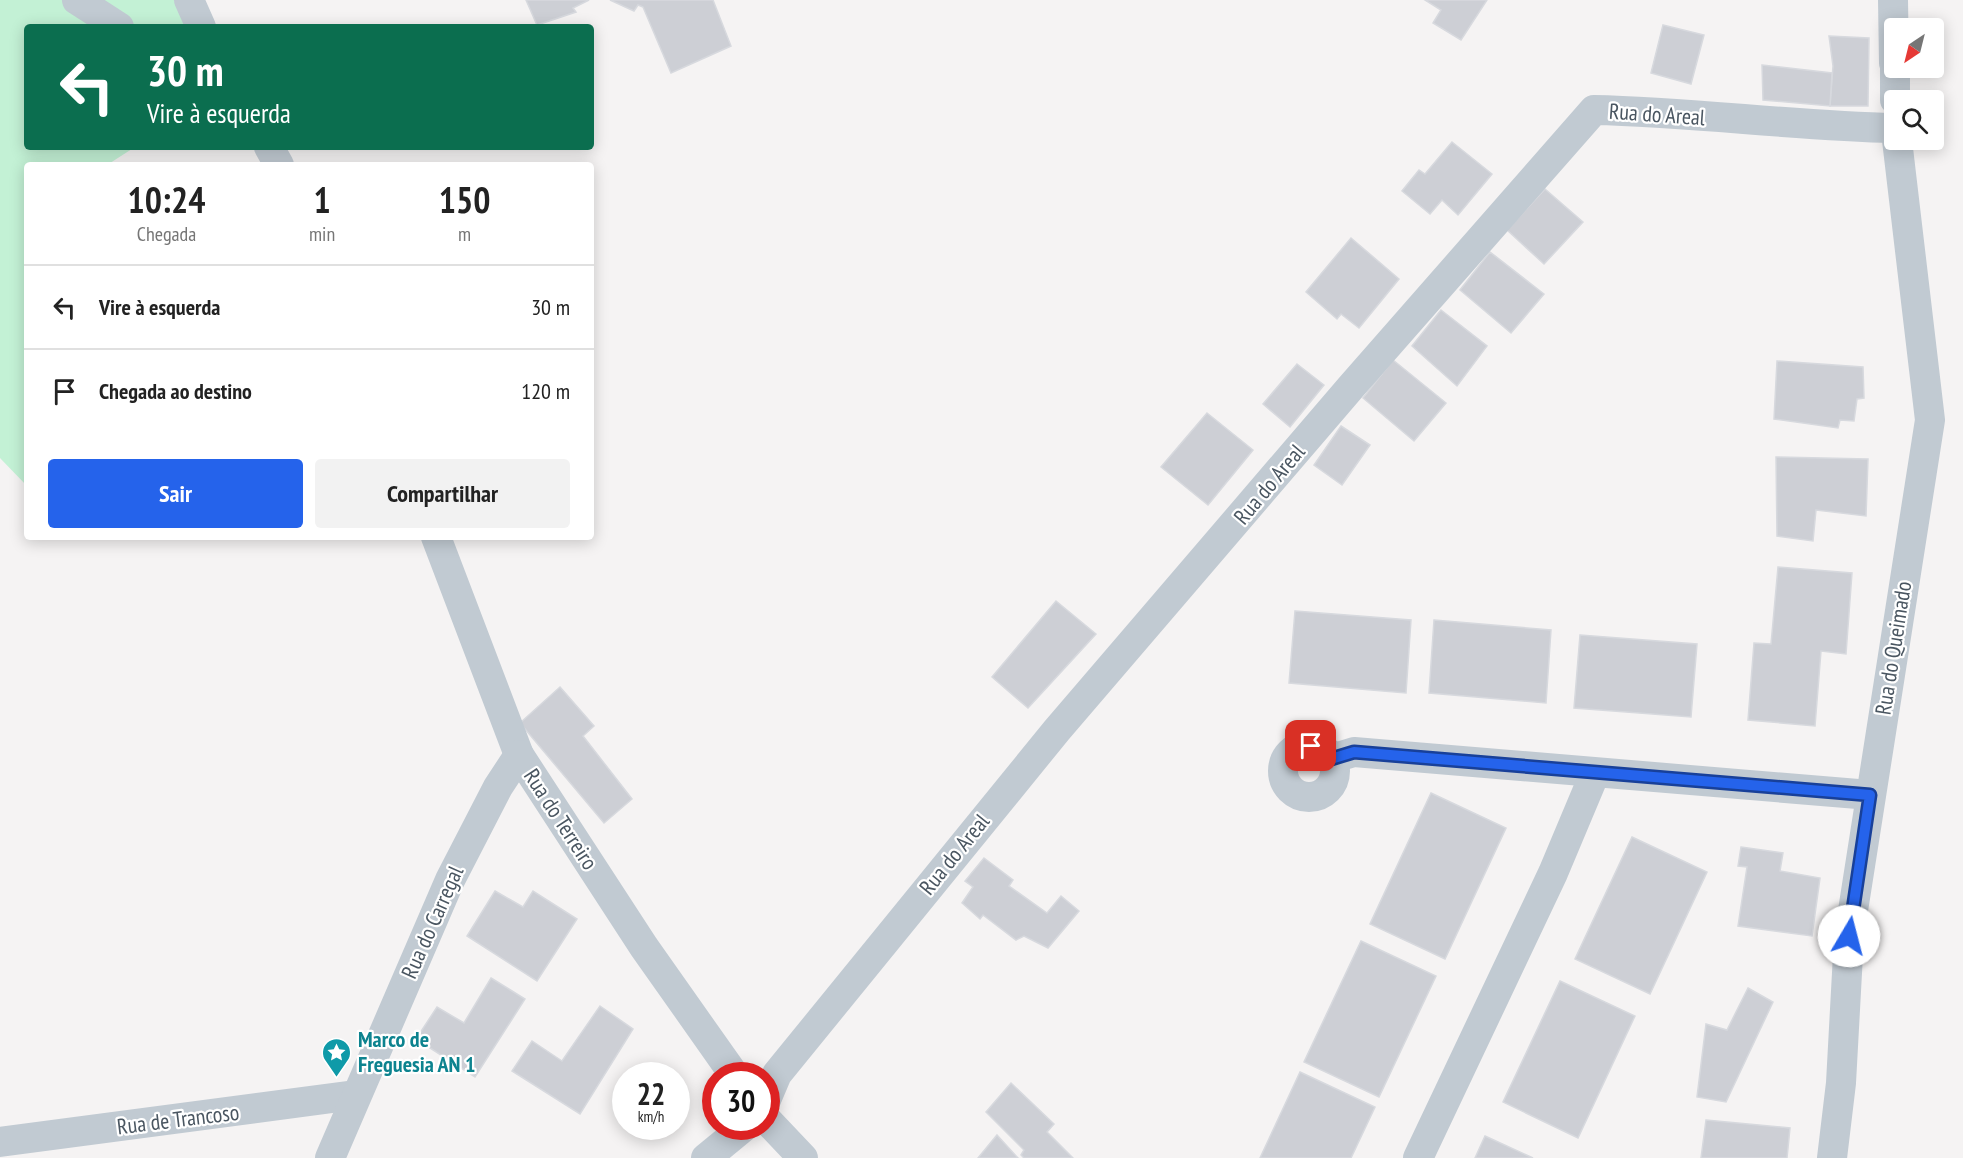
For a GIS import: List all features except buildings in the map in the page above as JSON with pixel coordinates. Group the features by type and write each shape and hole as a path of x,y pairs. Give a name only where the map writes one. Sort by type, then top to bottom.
{"street":[{"path":"77,0 114,24"},
{"path":"189,0 200,24"},
{"path":"1893,0 1894,18"},
{"name":"Rua do Areal","path":"780,1070 991,809 1359,378 1593,110 1648,111 1824,126 1884,128"},
{"name":"Rua do Queimado","path":"1832,1158 1841,1083 1849,936 1930,420 1898,150"},
{"name":"Rua do Terreiro","path":"437,540 519,755 645,948 725,1062"},
{"path":"1331,759 1354,752 1488,761 1595,773 1724,781 1870,795"},
{"name":"Rua do Carregal","path":"330,1158 355,1095 450,880 498,787 519,755"},
{"path":"1418,1158 1553,873 1595,773"},
{"name":"Rua de Trancoso","path":"0,1142 355,1095"},
{"path":"780,1134 803,1158"},
{"path":"706,1158 728,1140"}],"green space":[{"path":"0,0 174,0 184,24 24,24 24,150 130,150 112,162 24,162 24,483 0,458"}],"place":[{"name":"Marco de Freguesia AN 1","path":"337,1078"}],"route":[{"path":"1311,746 1319,748 1331,759 1354,752 1488,761 1595,773 1724,781 1870,795 1849,936"}]}
